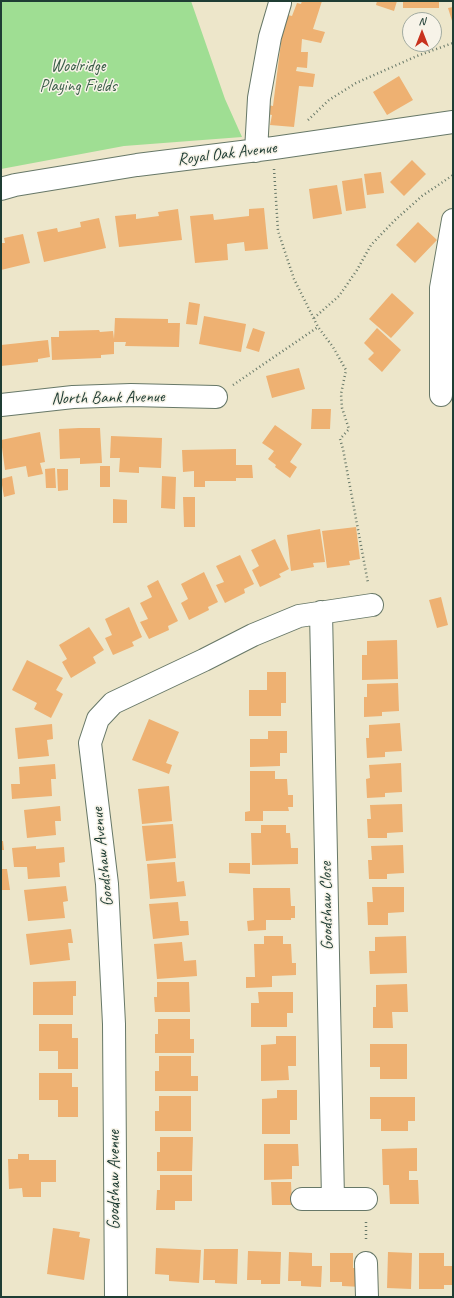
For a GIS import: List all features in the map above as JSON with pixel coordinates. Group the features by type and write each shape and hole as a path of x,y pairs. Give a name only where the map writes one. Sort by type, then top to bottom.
{"street":[{"path":"265,150 259,98 270,37 280,3"},
{"name":"Royal Oak Avenue","path":"1,189 15,185 137,165 296,145 452,128"},
{"path":"440,395 440,288 453,220"},
{"name":"North Bank Avenue","path":"1,405 73,396 216,396"},
{"name":"Goodshaw Avenue","path":"116,1297 114,1024 107,884 90,743 98,719 113,703 253,635 299,616 372,605"},
{"name":"Goodshaw Close","path":"321,612 333,1199"},
{"path":"302,1199 366,1199"},
{"path":"366,1263 366,1297"}],"path":[{"path":"296,145 309,118 329,100 349,87 384,70 453,43"},
{"path":"265,150 274,187 278,231 294,279 318,327 333,347 346,370 341,394 342,408 349,429 340,439 372,605"},
{"path":"314,318 339,296 357,270 371,245 394,221 422,196 453,175"},
{"path":"216,396 318,327"},
{"path":"366,1199 366,1263"}],"green space":[{"name":"Woolridge Playing Fields","path":"1,1 191,1 225,99 242,137 124,146 1,169"}],"building":[{"path":"302,1 322,1 313,29 325,32 321,43 302,39 301,52 308,52 307,68 297,67 296,71 315,74 313,87 299,86 294,127 270,125 272,115 266,114 267,105 273,106 282,34 288,15 292,16 297,3 301,4"},
{"path":"377,1 397,1 394,11 376,5"},
{"path":"403,1 439,1 439,8 403,8"},
{"path":"453,7 453,24 448,8"},
{"path":"399,76 413,100 387,115 373,92"},
{"path":"412,160 426,174 404,196 390,182"},
{"path":"381,172 384,193 367,195 364,174"},
{"path":"362,178 366,208 346,211 342,181"},
{"path":"337,185 342,214 313,219 309,189"},
{"path":"264,208 268,249 245,251 244,242 227,244 228,260 195,263 190,216 213,214 214,220 249,216 249,209"},
{"path":"178,209 182,240 119,247 115,216 136,214 136,219 159,216 158,212"},
{"path":"99,218 106,248 44,262 37,232 57,228 58,232 81,227 80,222"},
{"path":"418,222 437,240 415,263 396,245"},
{"path":"23,234 30,263 1,270 1,243 5,243 4,238"},
{"path":"392,293 414,313 391,338 369,319"},
{"path":"189,302 200,304 197,325 186,324"},
{"path":"204,316 246,324 241,352 199,344"},
{"path":"115,318 168,319 168,323 180,323 179,347 125,346 126,342 114,342 114,354 101,355 101,358 52,360 51,337 59,337 59,331 113,331 114,339"},
{"path":"253,328 265,332 259,352 246,348"},
{"path":"377,328 401,350 382,372 368,359 374,353 364,343"},
{"path":"48,340 50,357 38,359 38,362 1,366 1,345"},
{"path":"299,368 305,389 272,398 266,376"},
{"path":"312,409 331,409 330,429 311,429"},
{"path":"275,425 302,444 290,462 297,467 290,478 275,467 276,465 268,459 274,451 262,443"},
{"path":"100,428 102,463 80,464 80,458 60,459 59,429"},
{"path":"40,432 45,462 40,463 43,474 28,477 26,466 5,470 1,440"},
{"path":"111,436 162,438 161,468 139,467 139,473 119,472 120,458 110,458"},
{"path":"236,449 236,465 252,465 253,478 236,478 236,481 205,481 205,487 194,487 194,471 183,472 182,450"},
{"path":"100,466 110,466 110,487 100,487"},
{"path":"55,468 56,488 46,488 45,469"},
{"path":"57,469 68,469 68,490 58,491"},
{"path":"12,476 15,494 4,497 1,479"},
{"path":"162,476 176,477 175,509 161,508"},
{"path":"183,497 195,497 195,527 184,527"},
{"path":"113,499 127,500 127,523 113,523"},
{"path":"356,527 360,559 349,561 350,565 327,568 322,531"},
{"path":"320,529 325,562 313,563 314,567 291,571 287,535"},
{"path":"275,539 289,569 279,574 281,577 260,587 252,570 259,566 251,550"},
{"path":"240,555 254,584 244,589 245,593 225,603 216,585 224,582 216,566"},
{"path":"204,572 218,602 208,607 209,610 189,620 181,603 188,599 181,584"},
{"path":"158,580 178,621 168,626 169,630 149,639 140,622 148,619 140,603 152,597 147,586"},
{"path":"441,597 448,625 437,628 429,600"},
{"path":"129,607 142,637 132,642 134,646 113,655 105,638 112,635 105,619"},
{"path":"89,627 104,650 93,657 96,663 71,678 62,662 67,659 59,645"},
{"path":"397,640 398,679 362,680 362,655 367,655 367,641"},
{"path":"27,660 63,678 56,690 63,694 51,718 34,709 37,703 12,690"},
{"path":"267,672 286,672 286,703 281,703 281,716 249,716 249,690 267,690"},
{"path":"398,683 399,711 382,712 382,716 364,717 364,697 367,697 367,684"},
{"path":"149,719 179,732 166,763 172,765 169,774 132,760"},
{"path":"400,723 402,751 385,752 385,757 367,758 366,738 369,738 369,725"},
{"path":"52,724 53,739 47,740 49,756 18,759 15,728"},
{"path":"268,731 287,731 287,753 280,753 280,766 250,767 250,739 268,739"},
{"path":"401,763 402,792 385,793 385,797 367,798 366,779 370,778 369,765"},
{"path":"55,764 56,779 51,779 52,796 12,799 11,784 20,784 19,767"},
{"path":"250,771 275,771 275,779 287,779 288,795 293,795 293,807 288,807 289,811 263,811 263,821 245,821 245,812 250,811"},
{"path":"169,786 172,821 142,824 138,789"},
{"path":"402,804 403,832 387,833 387,838 368,838 367,819 371,819 370,805"},
{"path":"60,806 61,821 55,821 56,835 27,838 24,810"},
{"path":"173,824 176,858 146,861 142,826"},
{"path":"261,825 286,825 286,833 290,833 291,848 298,848 298,864 252,865 251,833 261,833"},
{"path":"1,841 3,841 4,850 1,850"},
{"path":"403,845 404,873 387,874 387,879 369,879 368,860 372,860 371,846"},
{"path":"36,846 36,849 64,847 65,862 59,863 60,877 28,879 27,867 14,867 12,848"},
{"path":"175,862 177,882 184,881 186,896 150,899 147,864"},
{"path":"229,863 250,863 250,874 229,873"},
{"path":"1,869 7,869 10,890 1,890"},
{"path":"66,886 68,901 63,902 65,918 28,921 24,890"},
{"path":"372,887 404,887 404,912 388,913 388,925 368,925 367,902 373,902"},
{"path":"253,888 290,888 291,906 295,906 295,918 291,918 291,920 266,920 266,930 248,931 247,921 254,920"},
{"path":"178,902 180,921 188,921 189,935 153,939 149,904"},
{"path":"71,929 73,943 68,943 70,960 30,965 26,934"},
{"path":"264,936 283,936 283,944 291,944 292,963 296,963 296,975 272,976 272,987 246,988 246,977 255,977 254,944 264,944"},
{"path":"406,936 407,973 370,974 369,951 375,951 375,937"},
{"path":"182,942 184,961 196,960 197,976 157,979 154,944"},
{"path":"76,981 76,996 73,996 73,1015 33,1015 33,982"},
{"path":"157,982 189,982 190,1012 155,1012 154,997 157,997"},
{"path":"407,984 408,1012 392,1012 393,1028 373,1028 373,1007 376,1007 376,985"},
{"path":"258,992 293,992 293,1013 287,1013 287,1027 251,1027 251,1003 259,1003"},
{"path":"158,1019 190,1019 190,1039 194,1039 194,1053 155,1053 155,1034 158,1034"},
{"path":"39,1024 72,1024 72,1038 78,1038 78,1069 58,1069 58,1051 39,1051"},
{"path":"276,1036 296,1036 296,1066 288,1066 289,1080 261,1081 261,1045 276,1044"},
{"path":"370,1044 407,1044 407,1079 380,1079 380,1067 370,1067"},
{"path":"159,1056 191,1056 191,1076 198,1076 198,1091 155,1091 155,1071 159,1071"},
{"path":"39,1073 72,1073 72,1087 78,1087 78,1117 58,1117 58,1100 39,1100"},
{"path":"277,1090 297,1090 297,1120 290,1120 290,1134 262,1134 262,1099 277,1098"},
{"path":"159,1096 191,1096 191,1131 155,1131 155,1111 159,1111"},
{"path":"370,1097 415,1097 415,1121 408,1121 408,1131 381,1131 381,1119 370,1119"},
{"path":"160,1137 193,1137 192,1171 157,1171 157,1152 160,1152"},
{"path":"264,1144 298,1144 299,1166 292,1166 292,1179 264,1180"},
{"path":"417,1148 417,1171 409,1171 409,1180 418,1180 419,1204 390,1204 389,1185 383,1185 382,1149"},
{"path":"18,1154 29,1154 29,1160 56,1160 56,1182 41,1182 41,1197 23,1197 22,1188 9,1189 8,1159 18,1159"},
{"path":"160,1175 192,1175 192,1201 175,1201 175,1210 156,1210 157,1190 160,1190"},
{"path":"271,1182 291,1182 292,1205 272,1205"},
{"path":"53,1228 80,1232 79,1237 90,1239 84,1280 47,1274"},
{"path":"156,1248 201,1250 199,1283 169,1281 169,1275 155,1274"},
{"path":"204,1249 238,1249 237,1284 215,1283 215,1280 203,1280"},
{"path":"248,1251 281,1252 280,1284 261,1284 261,1280 247,1280"},
{"path":"289,1252 312,1253 312,1266 322,1266 321,1287 301,1286 301,1281 288,1281"},
{"path":"388,1252 412,1253 411,1289 387,1288"},
{"path":"330,1253 353,1253 353,1268 362,1268 362,1287 342,1286 342,1282 330,1282"},
{"path":"419,1253 444,1253 444,1266 453,1266 453,1285 444,1285 444,1289 419,1289"}]}
